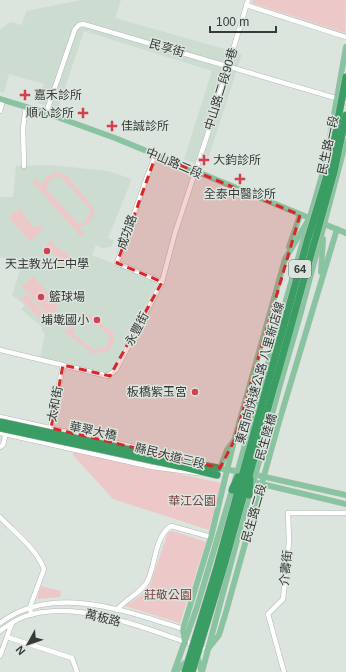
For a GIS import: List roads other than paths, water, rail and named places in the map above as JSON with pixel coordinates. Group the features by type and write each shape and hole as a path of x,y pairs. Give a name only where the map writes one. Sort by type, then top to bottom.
{"highway":[{"name":"東西向快速公路 八里新店線","path":"192,672 223,568 249,461 308,238 328,172 346,77"},
{"name":"東西向快速公路 八里新店線","path":"185,672 334,172 346,115"},
{"name":"華翠大橋","path":"0,422 180,464"},
{"name":"華翠大橋","path":"0,428 180,464"},
{"path":"232,490 249,461"},
{"path":"249,461 249,495"},
{"path":"180,464 219,470"}],"main road":[{"name":"民生路一段","path":"309,219 325,164 346,47"},
{"name":"中山路二段","path":"2,100 46,113 156,155 346,233"},
{"name":"民生路一段","path":"324,224 346,141"},
{"path":"174,672 185,643 183,629 210,537 234,441 285,259 300,215"},
{"path":"285,259 309,219"},
{"name":"民生陸橋","path":"185,643 190,631 232,490 309,219"},
{"name":"民生陸橋","path":"207,650 324,224"},
{"name":"民生路二段","path":"320,281 324,224"},
{"name":"民生路二段","path":"202,672 207,650 219,635 320,281 337,229"},
{"path":"219,470 227,450 234,441"},
{"name":"縣民大道三段","path":"219,470 228,468 346,495"},
{"name":"縣民大道三段","path":"219,470 226,477 263,484 346,504"},
{"path":"174,672 194,656 200,662 202,672"}],"street":[{"name":"中山路二段90巷","path":"195,172 248,0"},
{"path":"246,6 346,37"},
{"name":"民享街","path":"46,113 75,29 79,25 83,24 228,65 346,101"},
{"path":"0,111 2,100"},
{"path":"24,166 23,128 26,107"},
{"name":"成功路","path":"156,155 146,179 117,263 162,282"},
{"name":"永豐街","path":"0,350 63,366 108,376 111,375 116,370 162,282 174,233 195,172"},
{"path":"262,343 299,354"},
{"name":"太和街","path":"48,443 63,366"},
{"name":"縣民大道三段","path":"0,417 150,450 219,470"},
{"path":"0,447 3,445 9,419"},
{"name":"縣民大道三段","path":"0,433 152,467 219,470"},
{"name":"介壽街","path":"284,672 268,614 283,599 288,542 288,513 346,513"},
{"path":"0,517 34,550 44,569 30,607 31,615"},
{"path":"117,610 122,603 134,596 147,581 156,552 166,529 171,526 210,537"},
{"name":"萬板路","path":"0,623 9,616 30,607 60,602 101,606 183,629"},
{"name":"萬板路","path":"0,631 23,617 65,611 105,617 207,650"},
{"path":"0,656 1,647 7,637 12,623"},
{"path":"7,637 72,658 77,672"}],"place":[{"name":"嘉禾診所","path":"25,95"},
{"name":"順心診所","path":"83,113"},
{"name":"佳誠診所","path":"112,126"},
{"name":"大鈞診所","path":"204,160"},
{"name":"全泰中醫診所","path":"240,179"},
{"name":"天主教光仁中學","path":"47,251"},
{"name":"籃球場","path":"41,297"},
{"name":"埔墘國小","path":"97,320"},
{"name":"板橋紫玉宮","path":"195,392"}],"park label":[{"name":"華江公園","path":"192,501"},
{"name":"莊敬公園","path":"168,595"}]}
